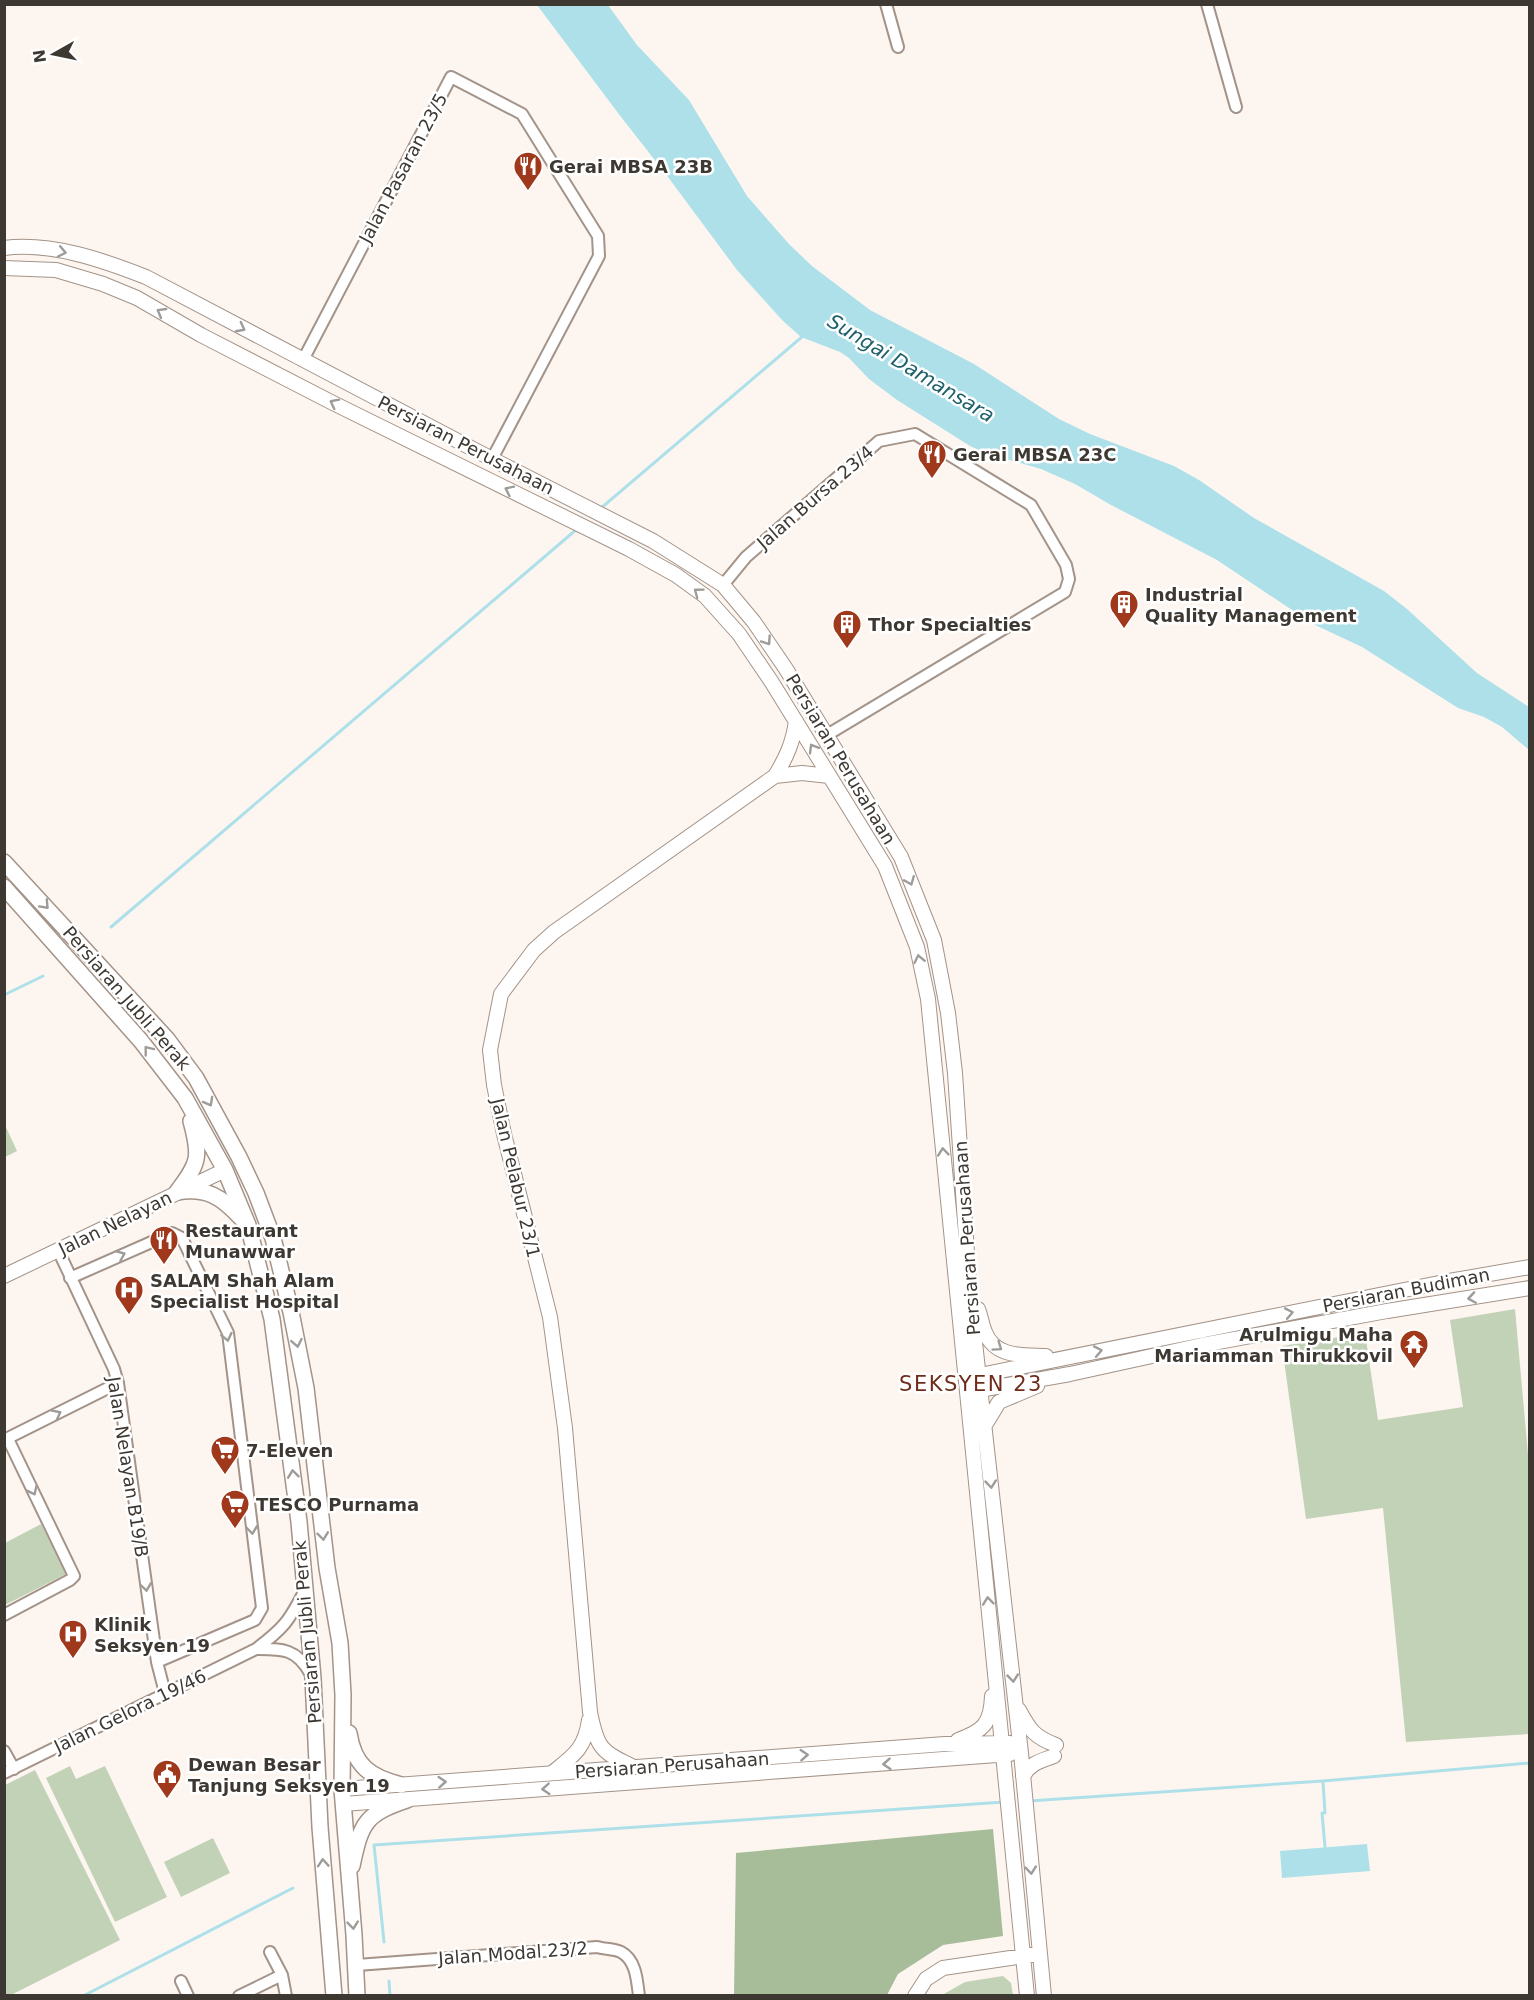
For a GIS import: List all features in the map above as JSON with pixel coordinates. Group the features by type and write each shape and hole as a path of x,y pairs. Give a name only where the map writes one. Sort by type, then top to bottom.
{"main road":[{"name":"Persiaran Perusahaan","path":"4,248 59,251 120,267 146,277 492,459 654,541 723,585 754,622 827,735 901,857 934,940 948,1012 953,1056 970,1298 972,1376"},
{"name":"Persiaran Perusahaan","path":"4,268 56,270 103,284 137,298 201,335 333,403 594,531 676,575 705,596 739,634 885,866 917,946 928,999 974,1392 991,1634 1027,1995"},
{"name":"Jalan Pelabur 23/1","path":"634,1767 615,1759 602,1749 595,1737 590,1712 565,1428 550,1317 494,1085 490,1050 494,1022 501,994 534,950 554,932 775,776 791,747 796,722"},
{"path":"775,776 802,773 830,776"},
{"name":"Persiaran Jubli Perak","path":"4,862 167,1039 196,1078 230,1139 256,1193 273,1238 306,1388 327,1569 339,1643 343,1695 338,1797 357,1965 357,1995"},
{"name":"Persiaran Jubli Perak","path":"4,887 141,1041 185,1098 225,1170 248,1225 272,1319 288,1437 313,1678 320,1827 333,1990"},
{"path":"177,1192 192,1172 197,1157 196,1138 185,1098"},
{"path":"225,1170 232,1156 230,1139"},
{"name":"Jalan Nelayan","path":"4,1276 225,1170"},
{"path":"177,1192 191,1190 215,1196 230,1206 248,1225"},
{"name":"Persiaran Budiman","path":"972,1376 1530,1267"},
{"name":"Persiaran Budiman","path":"974,1392 1070,1374 1215,1342 1530,1288"},
{"path":"970,1298 979,1311 985,1333 998,1349 1014,1355 1072,1356"},
{"path":"985,1426 999,1402 1070,1374"},
{"name":"Persiaran Perusahaan","path":"974,1392 985,1426 1016,1703 1044,1995"},
{"path":"945,1744 975,1734 987,1723 992,1701 991,1634"},
{"path":"343,1695 354,1756 381,1780 401,1785"},
{"path":"1016,1703 1032,1732 1055,1751 1032,1764 1023,1782"},
{"name":"Jalan Pelabur 23/1","path":"550,1774 573,1757 583,1745 590,1712"},
{"name":"Persiaran Perusahaan","path":"338,1797 401,1785 945,1744 1003,1749"},
{"name":"Persiaran Perusahaan","path":"338,1797 407,1800 946,1760 1020,1748"},
{"path":"946,1760 993,1767 1007,1790"},
{"path":"318,1778 338,1797 320,1827"},
{"path":"349,1884 362,1828 372,1816 384,1808 407,1800"},
{"path":"330,1948 340,1958 357,1965"},
{"path":"915,1995 926,1979 943,1968 1040,1953"},
{"path":"333,1990 343,1974 357,1965"}],"street":[{"path":"886,4 898,46"},
{"path":"1207,4 1236,107"},
{"name":"Jalan Pasaran 23/5","path":"303,360 451,77 522,114 598,236 600,256 492,459"},
{"name":"Jalan Bursa 23/4","path":"723,585 746,557 879,441 915,434 1031,505 1066,565 1069,579 1065,592 827,735"},
{"path":"70,1278 172,1233 182,1238 228,1333 262,1608 255,1620 157,1662"},
{"name":"Jalan Nelayan B19/B","path":"58,1250 114,1369 118,1383 157,1662 165,1693"},
{"path":"4,1615 74,1576 6,1439 118,1383"},
{"name":"Jalan Gelora 19/46","path":"9,1771 256,1649 280,1631 291,1617 305,1590"},
{"name":"Jalan Gelora 19/46","path":"256,1649 288,1651 303,1660 313,1678"},
{"path":"4,1751 9,1771"},
{"name":"Jalan Modal 23/2","path":"357,1965 597,1947 621,1952 632,1962 639,1995"},
{"path":"270,1952 282,1975 286,1995"},
{"path":"239,1995 282,1975"},
{"path":"181,1981 188,1995"}],"green space":[{"path":"5,1125 17,1151 4,1157"},
{"path":"1515,1309 1530,1477 1529,1734 1406,1742 1383,1508 1306,1519 1282,1346 1365,1333 1378,1420 1463,1407 1450,1320"},
{"path":"41,1524 66,1574 5,1605 5,1543"},
{"path":"70,1766 76,1779 105,1766 167,1897 115,1922 46,1778"},
{"path":"35,1770 120,1940 11,1995 5,1995 5,1785"},
{"path":"993,1829 1003,1936 943,1945 898,1974 887,1995 734,1995 736,1853"},
{"path":"213,1838 230,1873 181,1897 164,1862"},
{"path":"1003,1976 1011,1983 1013,1995 942,1995 965,1982"}],"water":[{"name":"Sungai Damansara","path":"537,5 608,5 637,45 689,100 747,196 789,244 812,266 870,310 974,364 1059,419 1090,434 1174,466 1199,480 1254,518 1384,591 1477,673 1529,707 1529,750 1502,727 1484,717 1458,708 1362,647 1313,624 1217,560 1075,484 1041,469 985,453 970,446 897,400 869,379 840,352 801,337 782,320 737,270"},
{"path":"1367,1844 1370,1871 1282,1878 1280,1851"}],"waterway":[{"path":"600,509 803,336"},
{"path":"111,927 577,529"},
{"path":"4,995 43,976"},
{"path":"1029,1801 1323,1781 1530,1763"},
{"path":"1323,1781 1325,1813 1322,1813 1325,1847"},
{"path":"384,1942 374,1845 1004,1802"},
{"path":"83,1996 293,1888"},
{"path":"389,1981 390,1996"}],"place":[{"name":"Gerai MBSA 23B","path":"528,192"},
{"name":"Gerai MBSA 23C","path":"932,480"},
{"name":"Industrial Quality Management","path":"1124,630"},
{"name":"Thor Specialties","path":"847,650"},
{"name":"Restaurant Munawwar","path":"164,1266"},
{"name":"SALAM Shah Alam Specialist Hospital","path":"129,1316"},
{"name":"Arulmigu Maha Mariamman Thirukkovil","path":"1414,1370"},
{"name":"7-Eleven","path":"225,1476"},
{"name":"TESCO Purnama","path":"235,1530"},
{"name":"Klinik Seksyen 19","path":"73,1660"},
{"name":"Dewan Besar Tanjung Seksyen 19","path":"167,1800"}],"district":[{"name":"SEKSYEN 23","path":"971,1384"}]}
